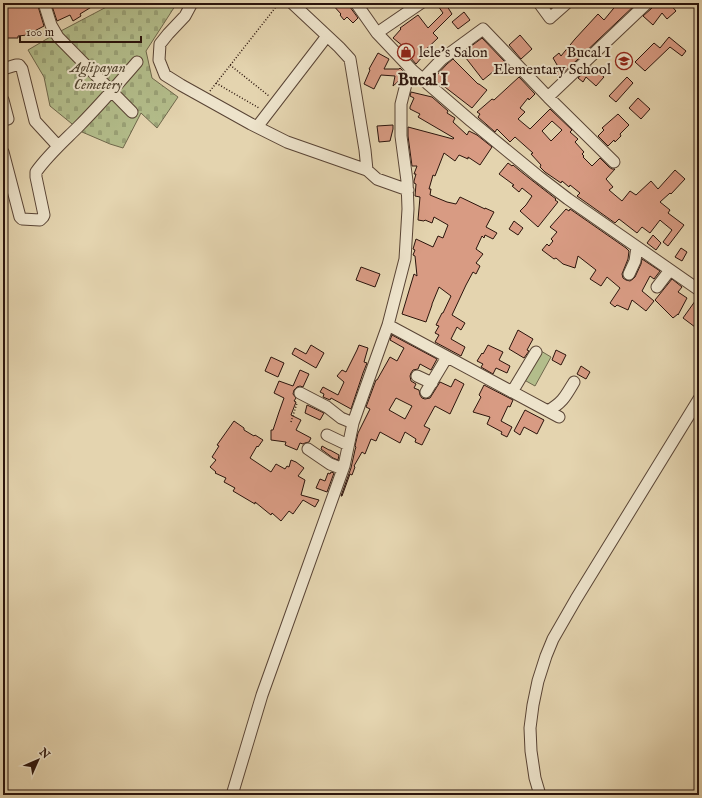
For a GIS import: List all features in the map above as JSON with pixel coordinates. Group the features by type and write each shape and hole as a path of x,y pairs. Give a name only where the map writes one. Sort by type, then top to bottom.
{"street":[{"path":"44,3 51,25 58,37 132,112"},
{"path":"192,3 185,16 160,44 159,60 165,75 204,98 287,142 367,170 377,178 408,190"},
{"path":"292,3 350,59 367,170"},
{"path":"356,3 377,33 413,71 470,121 568,199 699,290"},
{"path":"377,33 421,3"},
{"path":"538,3 550,18 567,3"},
{"path":"548,97 647,3"},
{"path":"422,80 442,59 483,29 548,97 614,162"},
{"path":"258,127 327,36"},
{"path":"3,152 20,218 40,220 44,215 36,172 58,146 112,91 137,62"},
{"path":"3,69 19,65 22,69 35,122 58,146"},
{"path":"232,795 262,695 342,469 353,423 388,325 405,259 408,190 401,136 401,104 406,84 413,71"},
{"path":"3,100 8,118"},
{"path":"629,274 635,261 637,247"},
{"path":"657,287 670,270"},
{"path":"388,325 559,417"},
{"path":"512,392 536,352"},
{"path":"417,376 429,388 447,357"},
{"path":"548,411 558,404 574,382"},
{"path":"300,393 327,407 341,418 353,423"},
{"path":"540,795 535,778 531,751 530,728 536,687 546,656 553,639 576,599 699,399"},
{"path":"327,435 348,444"},
{"path":"308,449 330,464 342,469"}],"path":[{"path":"204,98 279,3"},
{"path":"230,65 277,102"},
{"path":"216,83 268,113"},
{"path":"290,422 300,393"}],"green space":[{"name":"Aglipayan Cemetery","path":"114,3 177,3 146,51 152,78 178,97 157,128 141,113 123,148 82,132 50,106 44,77 28,50"},
{"path":"536,348 551,357 535,386 519,377"}],"building":[{"path":"3,3 37,3 44,26 27,35 18,36 18,38 3,38"},
{"path":"51,3 63,3 65,7 71,3 98,3 80,14 81,16 73,21 70,15 57,21"},
{"path":"331,3 349,3 350,7 358,18 353,23 347,17 344,20 340,15 341,14"},
{"path":"436,3 445,3 452,14 433,33 438,38 421,54 423,56 416,64 402,49 404,47 393,38 401,29 400,28 418,15 428,28 443,13"},
{"path":"618,3 637,3 559,77 556,73 560,70 553,58 559,53 561,56 598,14 604,20"},
{"path":"654,3 669,3 676,11 667,19 662,13 653,25 643,16 652,8"},
{"path":"464,12 470,20 458,29 452,22"},
{"path":"520,35 532,49 521,59 509,45"},
{"path":"669,37 686,51 682,56 670,47 645,71 635,62 654,43 660,48"},
{"path":"482,38 505,62 483,80 462,53"},
{"path":"378,53 389,59 384,69 400,68 404,72 401,79 393,86 395,76 381,75 374,89 364,84 370,70 369,69"},
{"path":"453,59 478,84 487,90 472,108 433,79"},
{"path":"591,66 604,77 596,86 586,77 583,82 578,78"},
{"path":"519,77 535,94 529,100 528,98 520,108 525,112 518,119 530,129 550,109 572,130 570,132 578,139 575,142 584,152 582,154 584,156 583,157 592,166 600,158 609,167 615,169 606,179 613,187 609,190 622,201 630,191 636,195 651,181 658,189 675,170 685,179 671,194 670,193 660,202 670,210 668,213 684,225 668,246 663,242 672,230 660,220 650,233 642,227 637,233 619,219 615,223 577,196 580,193 570,185 569,187 562,181 561,183 545,172 531,154 533,153 515,137 510,142 497,129 495,132 478,117 480,114 477,112 492,99 494,100","holes":["552,121 562,130 551,141 542,131"]},
{"path":"627,77 633,83 616,102 609,96"},
{"path":"411,92 432,97 448,111 447,113 455,118 453,122 467,135 469,131 477,135 492,147 480,165 468,157 468,159 459,155 455,161 444,153 435,176 433,175 429,189 431,189 430,195 447,202 456,204 460,197 494,212 486,227 497,233 493,239 485,235 484,238 482,236 476,249 483,254 476,263 480,266 476,274 473,272 452,315 465,323 461,330 457,327 451,339 465,347 461,356 435,342 439,335 435,333 439,326 436,325 451,296 439,287 426,322 402,314 414,274 417,276 415,256 413,255 416,239 433,247 438,236 443,238 448,225 434,217 432,223 425,220 418,220 420,197 415,196 416,184 414,183 416,174 414,174 417,166 412,166 408,127 453,139 454,138 418,117 420,114 410,109 414,98 410,96"},
{"path":"638,98 650,109 641,119 629,108"},
{"path":"618,114 629,125 620,134 621,136 615,142 614,140 608,146 598,136 604,130 602,128"},
{"path":"393,125 390,141 379,142 377,126"},
{"path":"508,163 512,166 513,165 558,202 538,227 520,211 532,196 522,188 519,192 512,186 514,185 499,174"},
{"path":"566,209 569,211 570,209 629,251 628,259 622,274 623,278 626,280 630,281 635,277 642,259 660,271 654,279 650,276 642,291 654,301 646,311 632,300 628,310 617,305 615,307 610,303 620,288 607,277 601,286 590,279 596,270 578,256 575,268 563,264 542,250 547,244 549,246 553,241 551,239 557,232 550,227"},
{"path":"514,221 523,228 518,235 509,229"},
{"path":"653,235 661,243 656,250 647,243"},
{"path":"681,248 687,252 682,261 675,257"},
{"path":"361,267 380,274 375,287 356,280"},
{"path":"672,279 682,287 678,292 687,298 678,315 673,318 655,300"},
{"path":"698,297 699,324 695,327 683,318"},
{"path":"518,330 533,339 527,350 529,351 524,358 509,349"},
{"path":"392,335 437,359 431,370 420,364 418,369 413,370 411,373 411,381 416,384 414,388 419,390 422,398 430,398 440,382 451,387 455,379 464,384 450,414 435,406 424,426 430,429 422,445 415,442 416,439 405,432 400,443 380,432 376,441 371,439 365,454 362,452 354,466 352,475 350,474 341,496 351,468 358,433 370,409 366,407 376,380 390,357 397,361 404,348 390,340","holes":["396,398 412,406 405,419 389,410"]},
{"path":"311,345 324,353 316,368 292,354 295,348 306,354"},
{"path":"359,345 368,348 364,362 367,363 351,409 331,398 330,400 323,397 324,394 320,392 323,387 338,395 344,382 337,376 342,370 346,372"},
{"path":"488,345 503,352 499,360 510,366 507,373 496,368 493,374 481,367 483,364 477,361"},
{"path":"556,350 566,355 561,365 552,360"},
{"path":"271,357 284,363 278,377 265,371"},
{"path":"581,366 590,372 586,379 577,374"},
{"path":"300,370 309,374 303,387 297,387 294,390 293,394 296,398 294,401 296,402 291,415 301,420 296,430 311,438 309,442 303,444 300,443 297,450 285,445 286,442 271,440 271,430 273,430 284,398 274,393 279,381 293,386"},
{"path":"484,385 513,400 510,407 508,406 501,421 512,427 507,437 501,434 502,432 487,424 490,417 473,412 481,397 479,395"},
{"path":"307,405 324,413 320,420 305,413"},
{"path":"525,410 544,420 537,434 524,427 520,435 514,431"},
{"path":"234,421 244,428 244,430 263,440 258,447 257,446 250,458 271,472 276,464 285,469 287,466 289,467 291,460 304,468 298,476 305,480 301,495 319,500 315,507 303,500 293,514 289,511 281,521 255,502 255,504 233,491 235,488 224,482 226,478 215,473 216,472 210,467 216,460 212,457 219,446 217,445"},
{"path":"322,446 339,455 338,460 321,449"},
{"path":"331,472 334,473 327,492 316,488 320,479 325,481 328,473 330,474"}],"place":[{"name":"lele’s Salon","path":"406,52"},
{"name":"Bucal I Elementary School","path":"624,61"}],"district":[{"name":"Bucal I","path":"423,79"}]}
